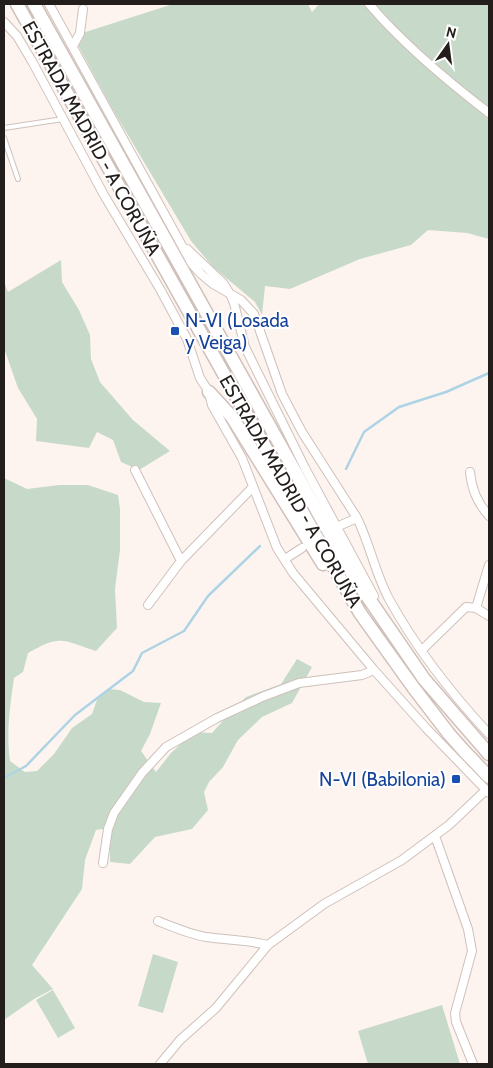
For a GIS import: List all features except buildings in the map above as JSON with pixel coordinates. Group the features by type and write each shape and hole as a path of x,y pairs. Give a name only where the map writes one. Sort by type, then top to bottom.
{"highway":[{"name":"ESTRADA MADRID - A CORUÑA","path":"17,4 240,403 360,612 449,734 489,777"},
{"name":"ESTRADA MADRID - A CORUÑA","path":"34,4 354,577 424,679 489,754"},
{"path":"209,392 232,417 350,608 388,665 418,702 449,734"}],"street":[{"path":"50,4 184,246 192,264 213,284 242,300 254,314 282,394 302,432 357,518 389,598 441,678 489,734"},
{"path":"369,4 391,30 489,113"},
{"path":"73,46 80,33 83,9"},
{"path":"4,22 17,36 104,195 187,339 200,378 209,392 212,405 242,458 277,548 292,573 374,670 426,728 488,792 449,825 402,860 324,904 268,945 216,1008 180,1040 160,1064"},
{"path":"230,294 245,347 350,553 403,648"},
{"path":"135,470 182,561"},
{"path":"470,472 472,487 480,505 489,516"},
{"path":"148,605 182,561 253,487"},
{"path":"341,525 357,518"},
{"path":"285,559 302,548"},
{"path":"476,608 489,565"},
{"path":"422,650 466,606 476,608 489,616"},
{"path":"103,863 108,829 114,813 142,772 166,747 217,718 262,697 299,684 362,675 374,670"},
{"path":"434,836 468,929 472,951 455,1013 456,1022 473,1064"},
{"path":"158,921 205,937 268,945"}],"lane":[{"path":"4,128 64,119"},
{"path":"4,138 18,179"}],"green space":[{"path":"173,4 308,4 312,12 319,4 489,4 489,239 467,233 428,230 411,245 360,259 290,289 265,286 262,315 255,302 213,267 191,241 113,110 73,36"},
{"path":"61,260 62,282 79,310 90,335 91,359 100,382 133,420 170,451 139,470 121,462 113,440 97,432 89,448 36,441 37,419 18,388 4,348 4,281 8,292"},
{"path":"4,478 27,489 59,485 88,485 118,495 120,509 120,550 115,589 117,628 96,651 62,641 55,641 39,647 28,653 23,672 14,678 8,730 10,761 25,772 37,771 54,754 72,728 92,714 97,700 108,689 120,690 144,702 161,703 150,734 141,751 156,772 171,753 194,732 212,733 246,697 281,684 297,659 312,667 292,703 262,717 238,740 223,767 209,782 204,792 208,810 192,829 155,837 130,864 110,862 110,828 96,830 85,860 82,889 32,965 53,989 34,999 4,1020"},
{"path":"153,954 178,962 163,1013 138,1006"},
{"path":"53,990 75,1028 58,1038 36,1000"},
{"path":"442,1005 460,1064 368,1064 358,1031"}],"waterway":[{"path":"346,469 364,432 399,407 446,392 489,373"},
{"path":"4,778 26,766 75,715 133,671 142,653 184,631 208,596 260,546"}],"place":[{"name":"N-VI (Losada y Veiga)","path":"175,331"},
{"name":"N-VI (Babilonia)","path":"456,779"}]}
